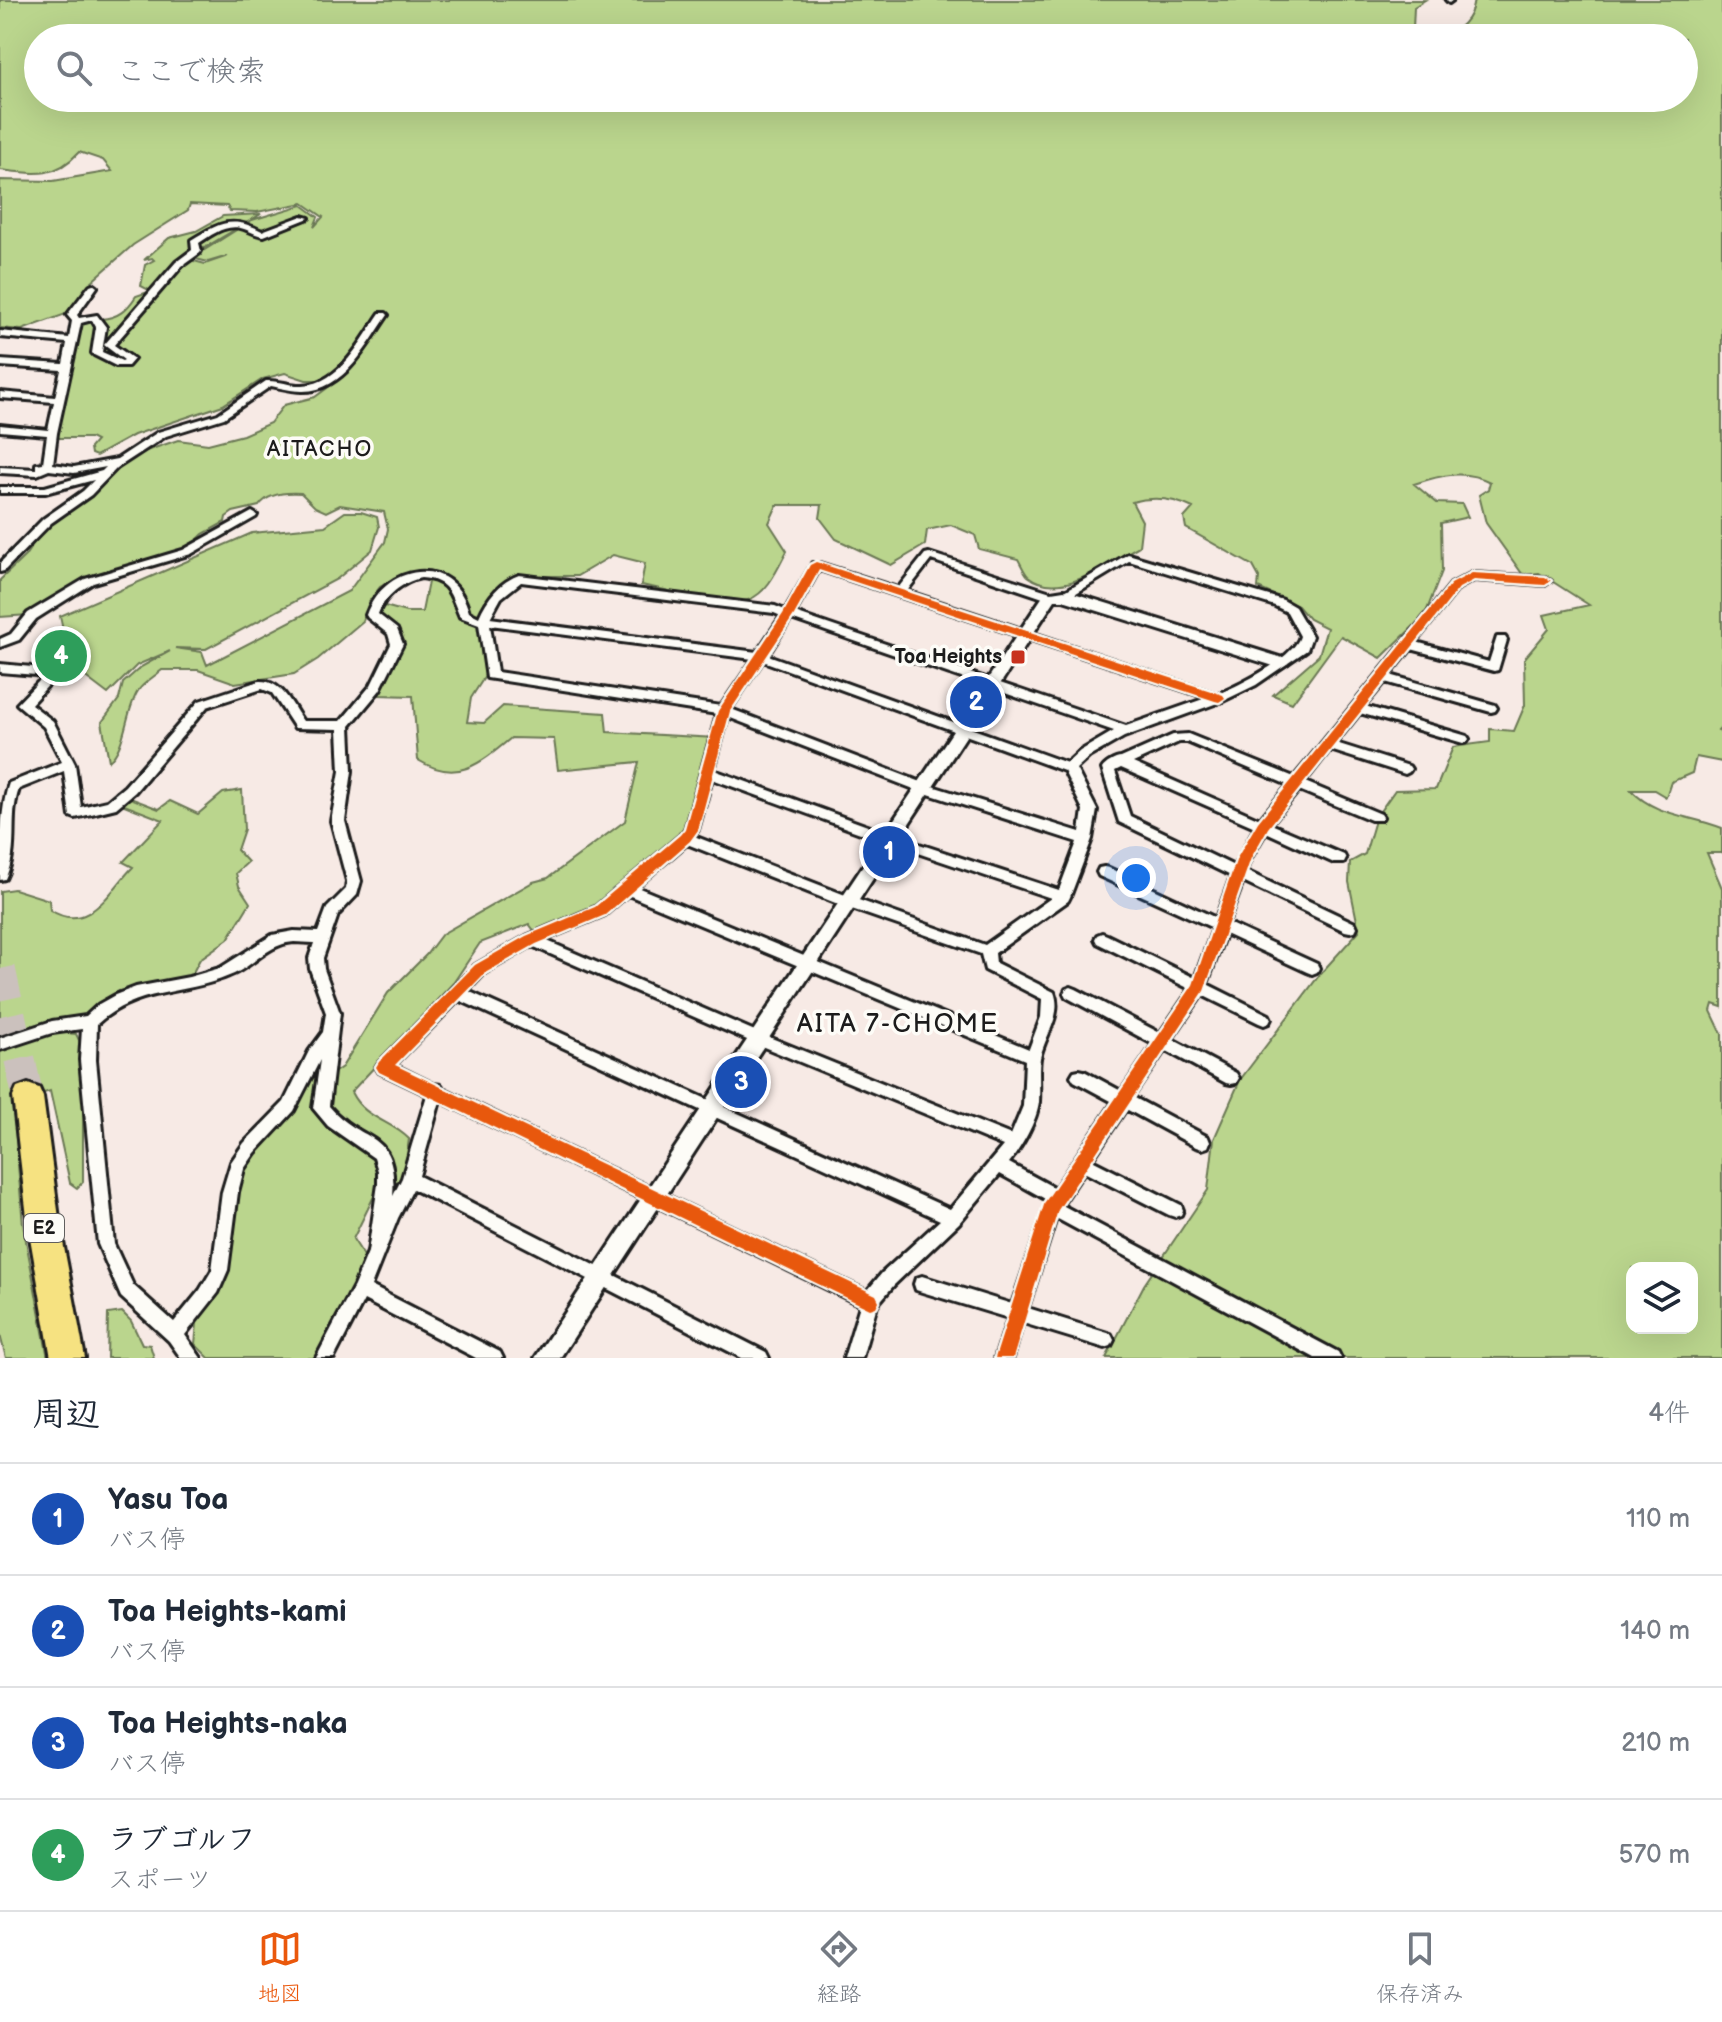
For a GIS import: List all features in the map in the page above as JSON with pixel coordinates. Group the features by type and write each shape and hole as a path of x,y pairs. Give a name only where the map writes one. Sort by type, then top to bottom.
{"highway":[{"name":"E2","path":"28,1097 44,1226 68,1358"}],"street":[{"path":"77,321 94,317 101,327 97,353 125,364 129,359 109,345 179,264 197,251 194,242 228,223 241,222 261,234 305,218"},
{"path":"77,321 72,315 93,287"},
{"path":"0,569 47,521 87,493 123,460 162,434 221,416 269,383 304,388 323,385 352,359 383,315"},
{"path":"48,467 65,367 77,321"},
{"path":"0,334 71,341"},
{"path":"0,363 65,367"},
{"path":"0,395 60,400"},
{"path":"0,428 52,433"},
{"path":"0,462 74,470 123,460"},
{"path":"0,470 37,472 48,467"},
{"path":"0,490 45,490 107,473"},
{"path":"0,643 15,637 32,616 89,581 187,552 252,515"},
{"path":"900,593 929,556 1280,663"},
{"path":"547,1358 1024,636 1057,596 1128,557 1279,603 1291,610 1306,636 1303,647 1219,698 1127,731 1086,751 1069,768"},
{"path":"870,1301 384,1067 480,969 531,940 600,911 685,838 691,830 724,711 788,615 816,565 1219,698"},
{"path":"376,1251 387,1178 385,1160 379,1152 341,1128 321,1108 333,1013 317,969 320,938 332,912 352,891 354,881 338,821 346,771 344,725 376,687 397,644 393,632 372,615 374,608 399,581 413,574 440,578 461,599 464,614 484,620 760,656 1069,768 1090,810 1085,839 1063,897 987,951"},
{"path":"1004,1358 1054,1202 1199,987 1244,858 1263,825 1449,592 1472,576 1545,581"},
{"path":"1085,839 924,788 724,711 491,675 484,620 486,612 506,585 519,578 775,610 1127,731"},
{"path":"1408,644 1494,667 1501,640"},
{"path":"0,668 39,671 48,679 23,704 49,724 69,764 75,813 111,805 146,772 178,729 203,704 263,684 276,690 299,725 344,725"},
{"path":"1382,677 1491,708"},
{"path":"1357,708 1463,739"},
{"path":"1350,927 1124,819 1108,769 1177,738 1188,738 1376,817"},
{"path":"1328,745 1405,769"},
{"path":"1119,762 1339,859"},
{"path":"0,875 9,853 7,798 14,786 69,764"},
{"path":"706,772 890,839 1063,897"},
{"path":"685,838 848,902 987,951"},
{"path":"1104,872 1312,968"},
{"path":"628,889 1033,1057"},
{"path":"192,1358 175,1335 127,1291 106,1244 88,1060 90,1022 105,1005 128,993 223,973 244,963 273,940 291,936 320,938"},
{"path":"1102,939 1264,1019"},
{"path":"531,940 759,1039 1015,1144"},
{"path":"853,1358 870,1301 888,1279 953,1218 998,1165 1015,1144 1031,1106 1033,1057 1048,1017 1049,996 990,966 987,951"},
{"path":"456,992 953,1218"},
{"path":"1071,993 1231,1078"},
{"path":"0,1044 52,1027 90,1022"},
{"path":"175,1335 220,1271 235,1171 244,1153 266,1134 295,1098 306,1069 323,1041 331,1034"},
{"path":"1079,1076 1202,1142"},
{"path":"325,1358 361,1290 410,1179 436,1090"},
{"path":"1080,1162 1175,1210"},
{"path":"998,1165 1054,1202 1332,1358"},
{"path":"410,1179 760,1358"},
{"path":"922,1284 1105,1340"},
{"path":"361,1290 494,1358"}],"green space":[{"path":"0,0 1425,0 1414,7 1413,24 24,24 24,112 1698,112 1698,24 1464,24 1474,0 1722,0 1722,726 1718,730 1722,734 1722,762 1696,757 1692,773 1671,782 1666,797 1654,790 1631,790 1640,799 1662,810 1722,828 1722,853 1707,853 1722,888 1722,1007 1713,1004 1711,1011 1722,1034 1722,1358 1106,1358 1144,1285 1208,1190 1214,1139 1240,1080 1321,973 1359,931 1349,882 1350,862 1365,854 1376,817 1395,790 1436,789 1453,747 1490,742 1490,729 1514,731 1525,705 1524,659 1549,629 1544,615 1589,605 1539,573 1523,575 1486,523 1479,495 1488,489 1490,482 1471,476 1443,476 1414,484 1437,503 1462,504 1468,517 1441,523 1442,571 1425,615 1381,658 1341,636 1292,703 1273,695 1319,655 1327,628 1309,619 1298,606 1258,588 1259,577 1253,566 1186,528 1184,518 1193,508 1170,500 1132,502 1142,521 1139,546 1085,577 1055,585 1041,583 1028,576 1018,559 979,549 975,535 951,525 927,530 925,545 891,565 836,539 820,518 822,505 777,505 769,523 787,551 767,586 748,600 712,599 641,585 645,563 613,555 577,576 518,576 503,584 483,611 481,627 485,676 471,698 467,722 484,723 503,706 605,713 607,732 716,738 685,838 600,911 536,933 529,924 480,943 454,982 351,1092 370,1114 409,1139 405,1168 388,1205 391,1169 326,1106 329,1076 342,1067 388,993 442,934 533,882 548,878 625,821 639,762 558,770 554,739 511,738 468,768 445,770 418,760 413,696 379,695 401,644 376,612 381,605 406,612 422,612 428,582 417,574 395,578 380,587 370,600 363,621 318,659 294,674 235,683 198,670 162,670 138,691 119,748 109,761 102,722 119,699 123,683 141,667 170,651 137,665 108,694 71,666 60,616 252,533 325,526 345,512 361,512 377,517 379,527 372,550 337,579 206,649 175,648 202,652 207,665 349,591 385,542 388,529 384,512 340,505 326,512 315,507 301,493 278,494 267,498 259,506 233,512 225,522 203,534 187,550 87,580 29,615 0,617 0,580 25,556 41,532 63,513 83,502 134,455 178,440 208,444 243,435 270,423 284,405 315,397 338,380 306,380 285,373 263,379 223,405 134,435 96,456 91,454 90,448 96,441 90,438 55,438 83,321 98,315 101,319 117,315 136,296 151,291 141,286 145,265 154,260 144,260 169,238 196,231 223,216 261,214 186,259 205,264 228,256 208,262 192,258 252,220 302,205 318,217 314,227 323,217 303,203 257,212 230,211 227,206 190,204 188,210 133,245 90,283 66,314 22,330 0,328 0,180 53,181 112,171 103,160 79,152 61,167 43,173 0,170"},
{"path":"242,790 244,829 237,850 248,862 236,873 239,886 250,903 228,939 200,959 190,978 119,991 82,1017 0,1038 0,891 14,889 49,900 50,910 64,916 76,917 87,913 107,897 133,867 123,862 163,820 119,803 128,797 159,809 170,801 198,814 223,793"},
{"path":"55,1032 76,1034 83,1048 83,1182 77,1188 70,1183 50,1091 13,1103 23,1225 48,1358 6,1358 0,1335 0,1049"},
{"path":"325,1048 315,1110 349,1141 375,1156 378,1165 378,1188 353,1239 364,1256 363,1266 316,1358 209,1358 195,1344 198,1314 224,1278 243,1169 249,1155 286,1121"},
{"path":"122,1312 131,1321 142,1344 150,1345 154,1358 107,1358 108,1314"}],"tunnel":[{"path":"0,969 28,1097"}],"cycle path":[{"path":"870,1301 384,1067 480,969 531,940 600,911 685,838 691,830 724,711 788,615 816,565 1219,698"},
{"path":"1004,1358 1051,1207 1199,987 1244,858 1263,825 1455,586 1472,576 1545,581"}],"place":[{"name":"ラブゴルフ","path":"61,656"},
{"name":"Toa Heights","path":"1018,657"},
{"name":"Toa Heights-kami","path":"976,702"},
{"name":"Yasu Toa","path":"889,852"},
{"name":"Toa Heights-naka","path":"741,1082"}],"district":[{"name":"AITACHO","path":"320,449"},
{"name":"AITA 7-CHOME","path":"898,1024"}]}
